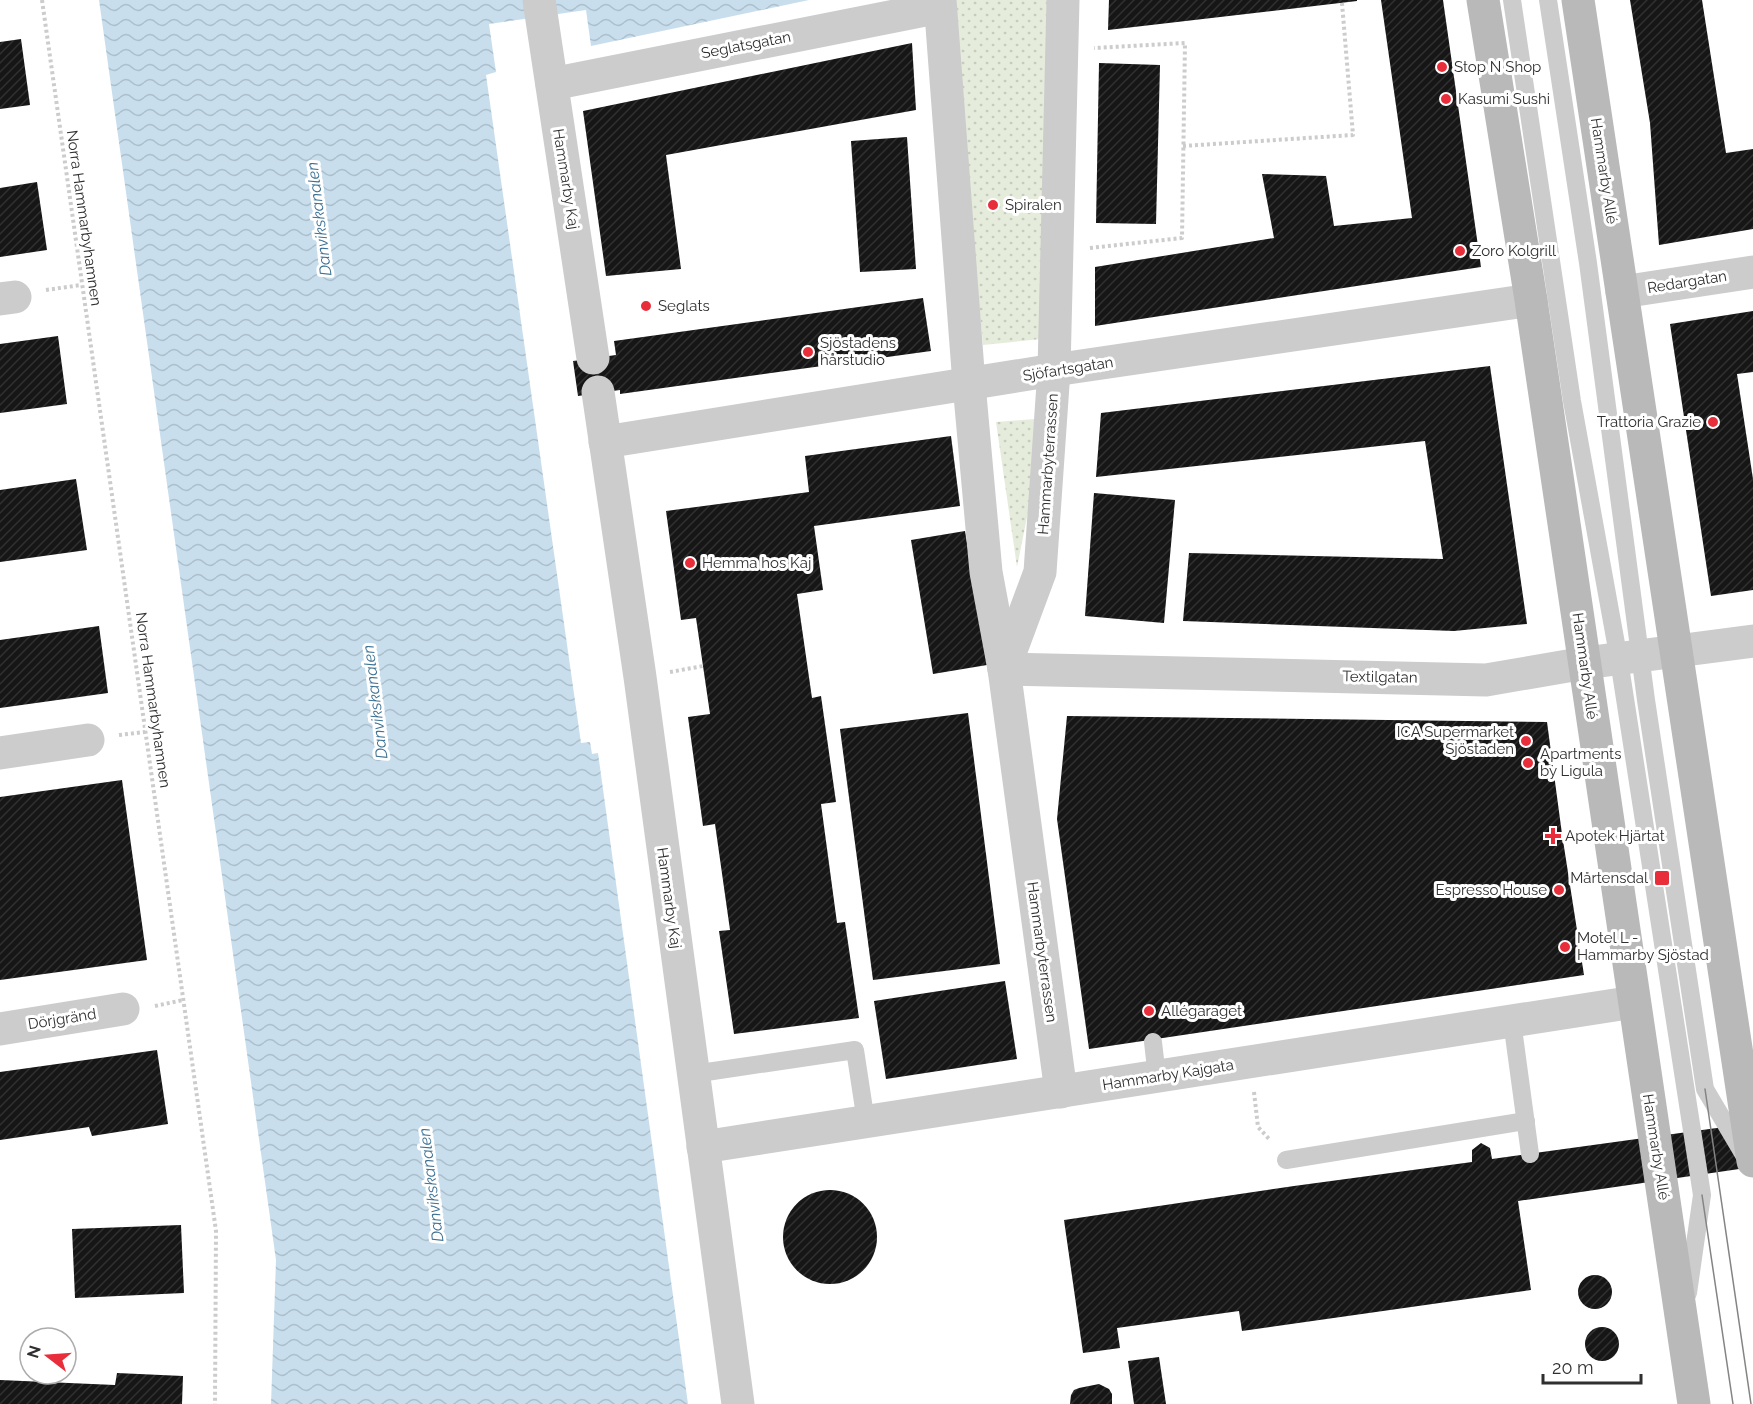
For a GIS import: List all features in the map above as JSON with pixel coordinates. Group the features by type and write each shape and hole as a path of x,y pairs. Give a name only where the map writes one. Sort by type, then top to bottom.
{"street":[{"name":"Hammarbyterrassen","path":"1004,669 1040,572 1054,370 1064,0"},
{"name":"Hammarby Allé","path":"1483,0 1531,300 1694,1404"},
{"name":"Hammarby Allé","path":"1578,0 1753,1161"},
{"name":"Hammarbyterrassen","path":"940,4 986,572 1004,669 1060,1092"},
{"name":"Seglatsgatan","path":"552,84 940,4"},
{"name":"Hammarby Kaj","path":"541,13 593,358"},
{"name":"Redargatan","path":"1622,292 1753,272"},
{"name":"Sjöfartsgatan","path":"605,442 1054,370 1531,300"},
{"name":"Hammarby Kaj","path":"598,392 641,689 738,1404"},
{"name":"Textilgatan","path":"1004,669 1486,680 1585,663 1753,641"},
{"path":"0,753 87,740"},
{"name":"Hammarby Kajgata","path":"703,1147 1634,1002"},
{"name":"Dörjgränd","path":"0,1029 123,1009"}],"lane":[{"path":"1512,0 1572,401 1630,658 1705,1089 1753,1170"},
{"path":"1548,0 1588,263 1630,658 1702,1195 1683,1327"},
{"path":"1512,1021 1530,1154"},
{"path":"1153,1042 1157,1077"},
{"path":"693,1074 855,1050 866,1122"},
{"path":"1286,1160 1526,1121"}],"path":[{"name":"Norra Hammarbyhamnen","path":"42,0 216,1231 215,1404"},
{"path":"1183,146 1353,135 1342,3"},
{"path":"1057,252 1182,238 1185,43 1063,50"},
{"path":"1254,1097 1258,1126"}],"green space":[{"path":"953,0 1054,0 1041,339 983,345 962,141"},
{"path":"1047,418 1017,567 996,422"}],"water":[{"name":"Danvikskanalen","path":"99,0 809,0 591,46 586,10 489,24 496,72 486,75 581,743 590,742 592,754 598,753 688,1404 271,1404 276,1260"}],"building":[{"path":"1109,0 1357,0 1357,1 1108,30"},
{"path":"1381,0 1443,0 1481,267 1095,326 1095,267 1274,238 1262,174 1326,176 1334,226 1412,218"},
{"path":"1630,0 1702,0 1726,153 1753,149 1753,229 1659,245 1650,123"},
{"path":"21,39 30,105 0,109 0,42"},
{"path":"912,43 916,110 666,155 681,269 606,276 583,111"},
{"path":"1099,63 1160,65 1156,224 1096,223"},
{"path":"907,137 916,269 860,272 851,141"},
{"path":"37,182 47,250 0,257 0,188"},
{"path":"923,298 931,351 620,394 620,390 578,396 573,361 616,355 614,341"},
{"path":"1753,311 1753,372 1737,374 1753,479 1753,590 1711,596 1670,324"},
{"path":"58,336 67,404 0,413 0,344"},
{"path":"1490,366 1527,624 1454,631 1183,621 1189,553 1443,559 1425,441 1096,477 1101,413"},
{"path":"951,436 960,506 814,526 823,590 797,594 812,698 821,696 836,802 821,804 837,923 845,922 859,1018 734,1034 719,931 730,930 715,824 703,826 688,717 710,714 696,618 681,620 666,511 809,492 805,456"},
{"path":"76,479 87,550 0,562 0,490"},
{"path":"1094,493 1175,500 1164,623 1085,616"},
{"path":"965,531 987,665 933,674 911,540"},
{"path":"99,626 108,693 0,708 0,640"},
{"path":"968,713 1000,964 873,980 840,729"},
{"path":"1067,716 1547,722 1584,975 1089,1049 1057,819"},
{"path":"122,780 147,960 0,980 0,797"},
{"path":"1005,981 1017,1059 886,1079 874,1001"},
{"path":"157,1050 168,1124 92,1136 89,1127 0,1140 0,1072"},
{"path":"1753,1123 1753,1167 1518,1201 1531,1290 1242,1331 1239,1311 1117,1328 1120,1348 1083,1353 1064,1220 1472,1162 1472,1150 1481,1143 1490,1148 1492,1159"},
{"path":"821,1190 839,1190 864,1203 874,1219 877,1237 874,1255 864,1271 839,1284 821,1284 796,1271 783,1246 783,1228 796,1203"},
{"path":"181,1225 184,1293 75,1298 72,1229"},
{"path":"1595,1275 1607,1280 1612,1292 1607,1304 1595,1309 1583,1304 1578,1292 1583,1280"},
{"path":"1602,1327 1614,1332 1619,1344 1614,1356 1602,1361 1590,1356 1585,1344 1590,1332"},
{"path":"1159,1357 1166,1404 1134,1404 1128,1361"},
{"path":"117,1373 183,1376 182,1404 0,1404 0,1380 18,1381 18,1386 78,1386 78,1383 115,1385"},
{"path":"1099,1384 1109,1389 1112,1394 1112,1404 1070,1404 1074,1390"}],"tram line":[{"path":"1705,1089 1751,1404"},
{"path":"1702,1195 1733,1404"}],"place":[{"name":"Stop N Shop","path":"1442,67"},
{"name":"Kasumi Sushi","path":"1446,99"},
{"name":"Spiralen","path":"993,205"},
{"name":"Zoro Kolgrill","path":"1460,251"},
{"name":"Seglats","path":"646,306"},
{"name":"Sjöstadens hårstudio","path":"808,352"},
{"name":"Trattoria Grazie","path":"1713,422"},
{"name":"Hemma hos Kaj","path":"690,563"},
{"name":"ICA Supermarket Sjöstaden","path":"1526,741"},
{"name":"Apartments by Ligula","path":"1528,763"},
{"name":"Apotek Hjärtat","path":"1553,836"},
{"name":"Mårtensdal","path":"1662,878"},
{"name":"Espresso House","path":"1559,890"},
{"name":"Motel L - Hammarby Sjöstad","path":"1565,947"},
{"name":"Allégaraget","path":"1149,1011"}]}
